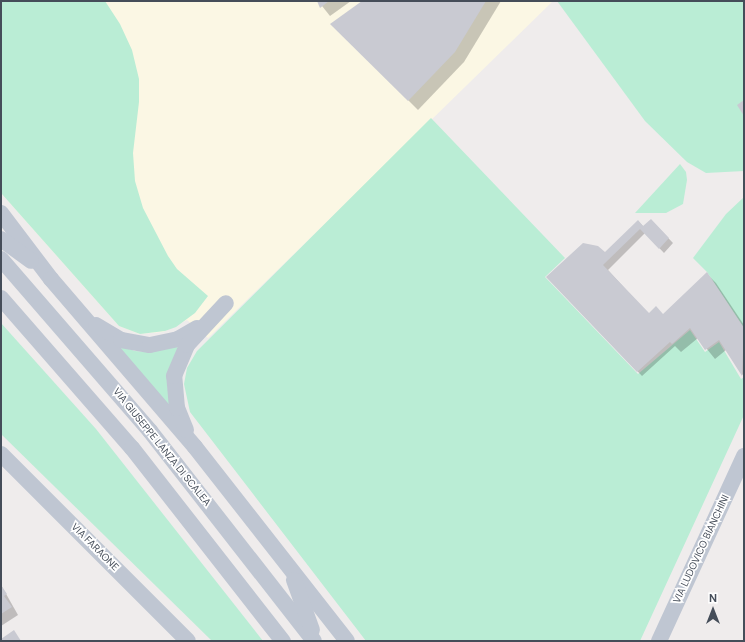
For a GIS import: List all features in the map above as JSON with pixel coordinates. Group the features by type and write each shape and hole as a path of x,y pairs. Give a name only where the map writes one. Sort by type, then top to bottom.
{"street":[{"path":"1,213 51,279 195,447 347,641"},
{"path":"1,239 51,279"},
{"name":"VIA GIUSEPPE LANZA DI SCALEA","path":"1,260 160,443 315,641"},
{"path":"1,298 132,448 283,641"},
{"path":"195,447 177,408 174,376 187,345 226,303"},
{"path":"83,317 121,340 135,344 165,343 204,325"},
{"name":"VIA FARAONE","path":"1,454 188,641"},
{"name":"VIA LUDOVICO BIANCHINI","path":"658,641 744,456"},
{"path":"290,568 315,641"}],"shaded area":[{"path":"1,1 553,1 208,338 187,320 163,332 139,334 119,326 1,193"}],"green space":[{"path":"1,1 105,1 120,24 132,50 139,79 139,102 133,153 135,181 143,208 168,256 177,269 208,296 195,313 176,327 165,331 140,334 119,326 1,193"},
{"path":"557,1 744,1 744,171 706,173 687,162 645,121"},
{"path":"431,118 565,258 545,277 638,374 690,330 705,352 719,342 741,379 744,377 744,415 640,641 366,641 190,412 184,384 187,368 197,351"},
{"path":"680,164 686,172 687,180 683,204 666,213 635,213"},
{"path":"744,197 744,328 707,272 693,258 726,214"},
{"path":"1,323 96,429 263,641 212,641 1,434"},
{"path":"114,344 135,351 147,352 178,346 167,381 170,408"}],"building":[{"path":"317,1 329,1 320,8"},
{"path":"362,1 486,1 455,52 408,101 330,24"},
{"path":"744,100 744,116 737,105"},
{"path":"651,219 669,238 659,249 640,229 603,265 649,313 656,306 663,314 707,272 744,328 742,376 719,340 705,350 690,328 672,344 670,342 637,372 546,277 583,243 598,246 605,252 638,220 643,226"},
{"path":"1,585 7,594 4,596 12,607 1,614"},
{"path":"14,630 21,641 1,641 1,639"}]}
